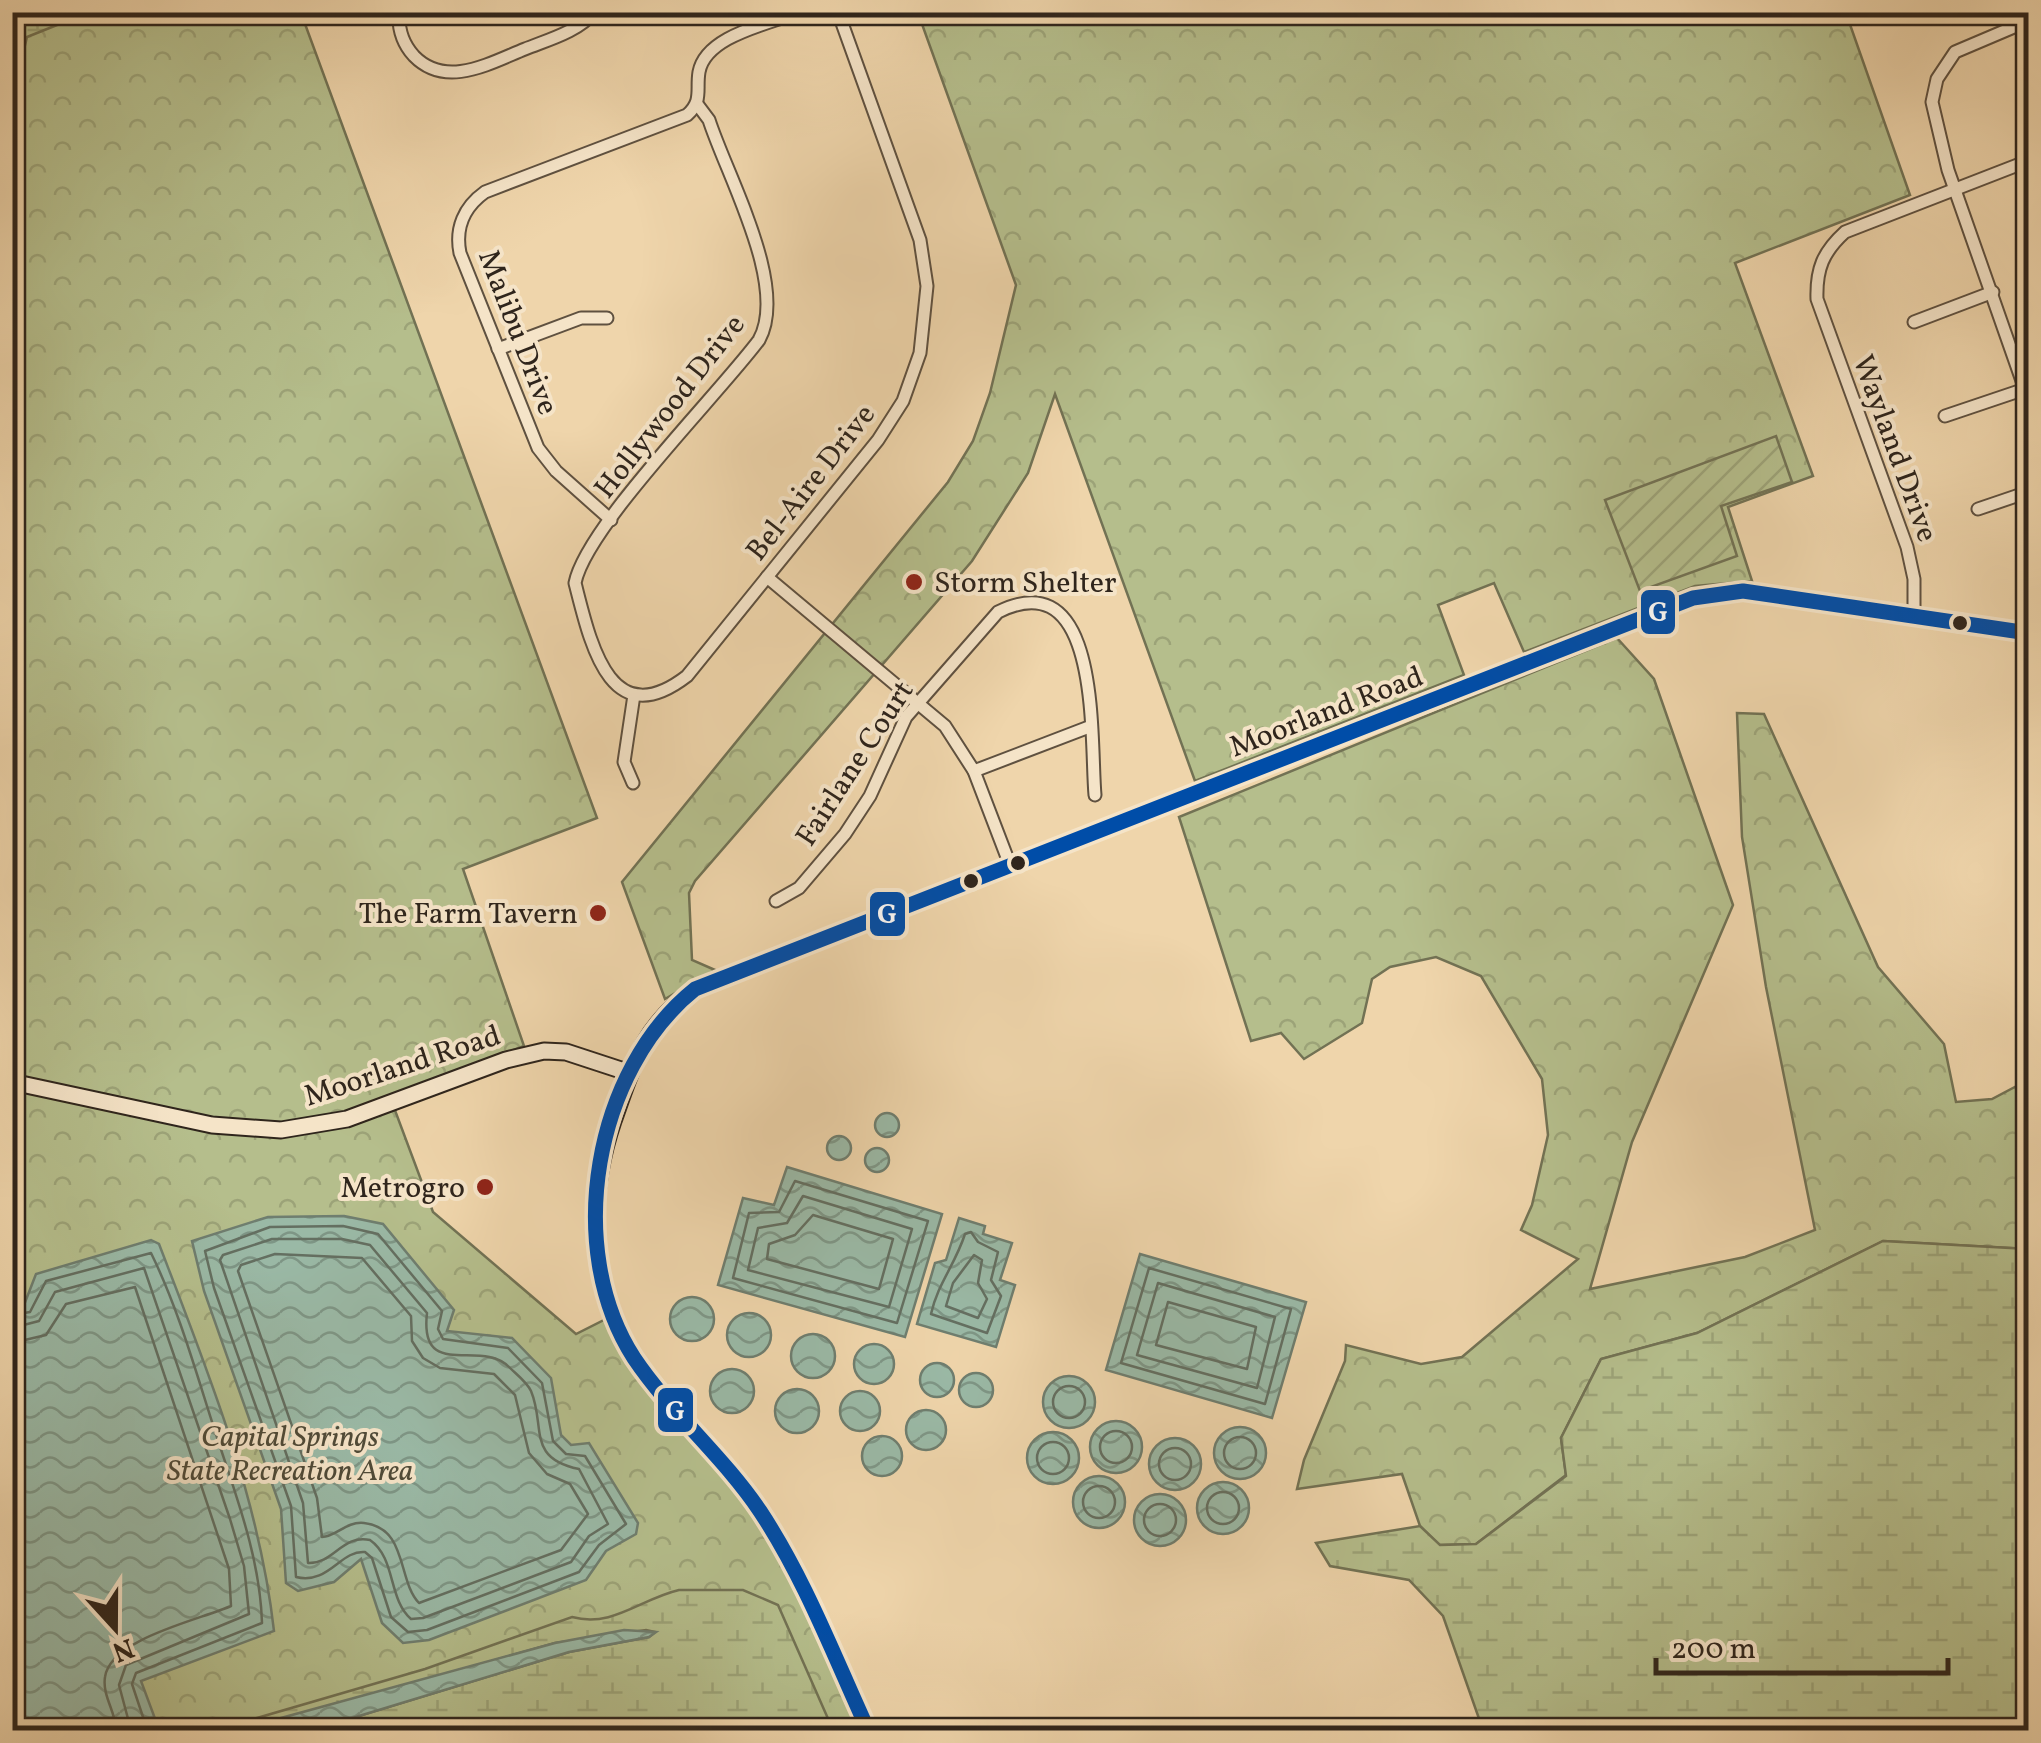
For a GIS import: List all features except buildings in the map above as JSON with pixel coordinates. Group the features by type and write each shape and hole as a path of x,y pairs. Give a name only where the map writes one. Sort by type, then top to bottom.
{"street":[{"path":"399,12 402,37 416,58 440,72 453,72 555,37 586,22 594,12"},
{"path":"697,104 699,71 713,50 798,12"},
{"name":"Bel-Aire Drive","path":"634,695 666,692 686,676 893,418 916,370 925,326 927,286 920,240 838,12"},
{"path":"1946,416 2027,391 1955,188 1932,102 1945,61 1962,46 2028,21"},
{"name":"Malibu Drive","path":"612,520 544,458 460,253 458,230 468,207 485,192 688,115 697,104"},
{"name":"Hollywood Drive","path":"634,695 620,690 602,670 574,584 578,570 612,520 766,327 768,294 762,265 709,120 697,104"},
{"path":"1955,188 2028,161"},
{"name":"Wayland Drive","path":"1914,616 1914,579 1907,547 1817,299 1816,276 1824,254 1845,232 1955,188"},
{"path":"1914,322 1993,292"},
{"path":"498,349 581,318 607,318"},
{"path":"1978,509 2028,492"},
{"path":"767,578 945,726 974,771 1010,865"},
{"name":"Moorland Road","path":"12,1082 212,1125 282,1130 347,1118 506,1060 544,1051 566,1052 630,1073 642,1041 669,1009 696,990 1693,598 1743,591 2028,633"},
{"name":"Fairlane Court","path":"776,901 800,888 845,834 870,796 889,747 919,703 998,612 1018,602 1046,605 1066,621 1078,643 1090,688 1095,796"},
{"path":"633,783 624,762 634,695"},
{"path":"974,771 1089,727"},
{"path":"630,1073 597,1179 594,1234 605,1294 618,1328 651,1382 761,1513 825,1636 868,1730"}],"green space":[{"path":"13,12 87,13 27,37 13,95"},
{"name":"Capital Springs State Recreation Area","path":"12,13 301,13 597,818 463,869 524,1046 390,1097 433,1212 576,1334 606,1319 635,1370 731,1481 795,1587 860,1730 13,1730"},
{"path":"918,13 1855,13 1847,16 1910,195 1735,263 1813,476 1728,507 1752,581 1695,586 1524,652 1494,583 1438,605 1464,675 1195,781 1055,394 1028,473 972,561 695,881 689,893 692,960 715,970 665,999 622,882 948,482 973,441 990,393 1016,285"},
{"path":"1776,436 1792,482 1721,506 1737,556 1640,591 1605,500"},
{"path":"1617,638 1654,679 1733,905 1632,1142 1590,1289 1745,1257 1815,1230 1766,987 1742,837 1737,713 1764,714 1878,967 1944,1044 1956,1102 1992,1099 2028,1080 2028,1249 1883,1241 1697,1333 1601,1359 1561,1438 1566,1475 1476,1544 1439,1545 1420,1526 1402,1474 1297,1489 1304,1460 1345,1361 1346,1345 1421,1364 1462,1357 1578,1259 1521,1230 1532,1205 1548,1135 1542,1079 1481,976 1436,957 1390,967 1372,979 1362,1023 1304,1059 1281,1033 1251,1041 1179,817"},
{"path":"1883,1241 2028,1249 2028,1730 1483,1730 1443,1616 1409,1580 1330,1566 1316,1543 1420,1526 1440,1545 1476,1544 1566,1476 1561,1438 1601,1359 1697,1333"},
{"path":"679,1590 743,1590 778,1605 833,1730 313,1730 569,1652 649,1637 655,1632 646,1630 555,1643 330,1707 237,1730 216,1730 425,1669 572,1617 614,1616"}],"water":[{"path":"887,1113 896,1116 896,1134 887,1137 878,1134 875,1125 878,1116"},
{"path":"839,1136 848,1139 848,1157 839,1160 830,1157 827,1148 830,1139"},
{"path":"877,1148 886,1151 886,1169 877,1172 868,1169 865,1160 868,1151"},
{"path":"787,1167 942,1214 905,1337 718,1285 743,1198 774,1205"},
{"path":"344,1216 383,1224 454,1310 447,1331 512,1338 551,1378 561,1435 571,1445 589,1443 638,1523 636,1534 606,1551 586,1580 429,1640 403,1643 382,1623 361,1559 334,1582 298,1591 286,1583 281,1509 204,1291 192,1241 268,1217"},
{"path":"959,1218 985,1226 983,1234 1012,1243 1000,1280 1015,1285 996,1347 917,1324 935,1263 946,1260"},
{"path":"151,1240 159,1244 229,1434 256,1532 274,1631 141,1681 157,1724 147,1730 13,1730 13,1306 24,1305 36,1274"},
{"path":"1140,1254 1306,1302 1272,1418 1106,1370"},
{"path":"692,1297 708,1303 714,1319 708,1335 692,1341 676,1335 670,1319 676,1303"},
{"path":"749,1313 765,1319 771,1335 765,1351 749,1357 733,1351 727,1335 733,1319"},
{"path":"813,1334 829,1340 835,1356 829,1372 813,1378 797,1372 791,1356 797,1340"},
{"path":"874,1344 888,1350 894,1364 888,1378 874,1384 860,1378 854,1364 860,1350"},
{"path":"937,1363 949,1368 954,1380 949,1392 937,1397 925,1392 920,1380 925,1368"},
{"path":"732,1369 748,1375 754,1391 748,1407 732,1413 716,1407 710,1391 716,1375"},
{"path":"976,1373 988,1378 993,1390 988,1402 976,1407 964,1402 959,1390 964,1378"},
{"path":"1069,1376 1088,1383 1095,1402 1088,1421 1069,1428 1050,1421 1043,1402 1050,1383"},
{"path":"797,1389 813,1395 819,1411 813,1427 797,1433 781,1427 775,1411 781,1395"},
{"path":"860,1391 874,1397 880,1411 874,1425 860,1431 846,1425 840,1411 846,1397"},
{"path":"926,1410 940,1416 946,1430 940,1444 926,1450 912,1444 906,1430 912,1416"},
{"path":"1116,1421 1134,1429 1142,1447 1134,1465 1116,1473 1098,1465 1090,1447 1098,1429"},
{"path":"1240,1427 1259,1434 1266,1453 1259,1472 1240,1479 1221,1472 1214,1453 1221,1434"},
{"path":"1053,1432 1072,1439 1079,1458 1072,1477 1053,1484 1034,1477 1027,1458 1034,1439"},
{"path":"882,1436 896,1442 902,1456 896,1470 882,1476 868,1470 862,1456 868,1442"},
{"path":"1175,1438 1194,1445 1201,1464 1194,1483 1175,1490 1156,1483 1149,1464 1156,1445"},
{"path":"1099,1476 1117,1484 1125,1502 1117,1520 1099,1528 1081,1520 1073,1502 1081,1484"},
{"path":"1223,1482 1241,1490 1249,1508 1241,1526 1223,1534 1205,1526 1197,1508 1205,1490"},
{"path":"1160,1494 1178,1502 1186,1520 1178,1538 1160,1546 1142,1538 1134,1520 1142,1502"},
{"path":"624,1630 656,1632 649,1637 569,1652 313,1730 237,1730 555,1643"}],"transit line":[{"name":"G","path":"868,1730 818,1618 776,1537 730,1472 634,1358 612,1314 599,1265 595,1214 600,1163 613,1112 633,1065 660,1024 695,989 1693,598 1743,591 2028,633"}],"place":[{"name":"Storm Shelter","path":"914,582"},
{"name":"The Farm Tavern","path":"598,913"},
{"name":"Metrogro","path":"485,1187"}]}
